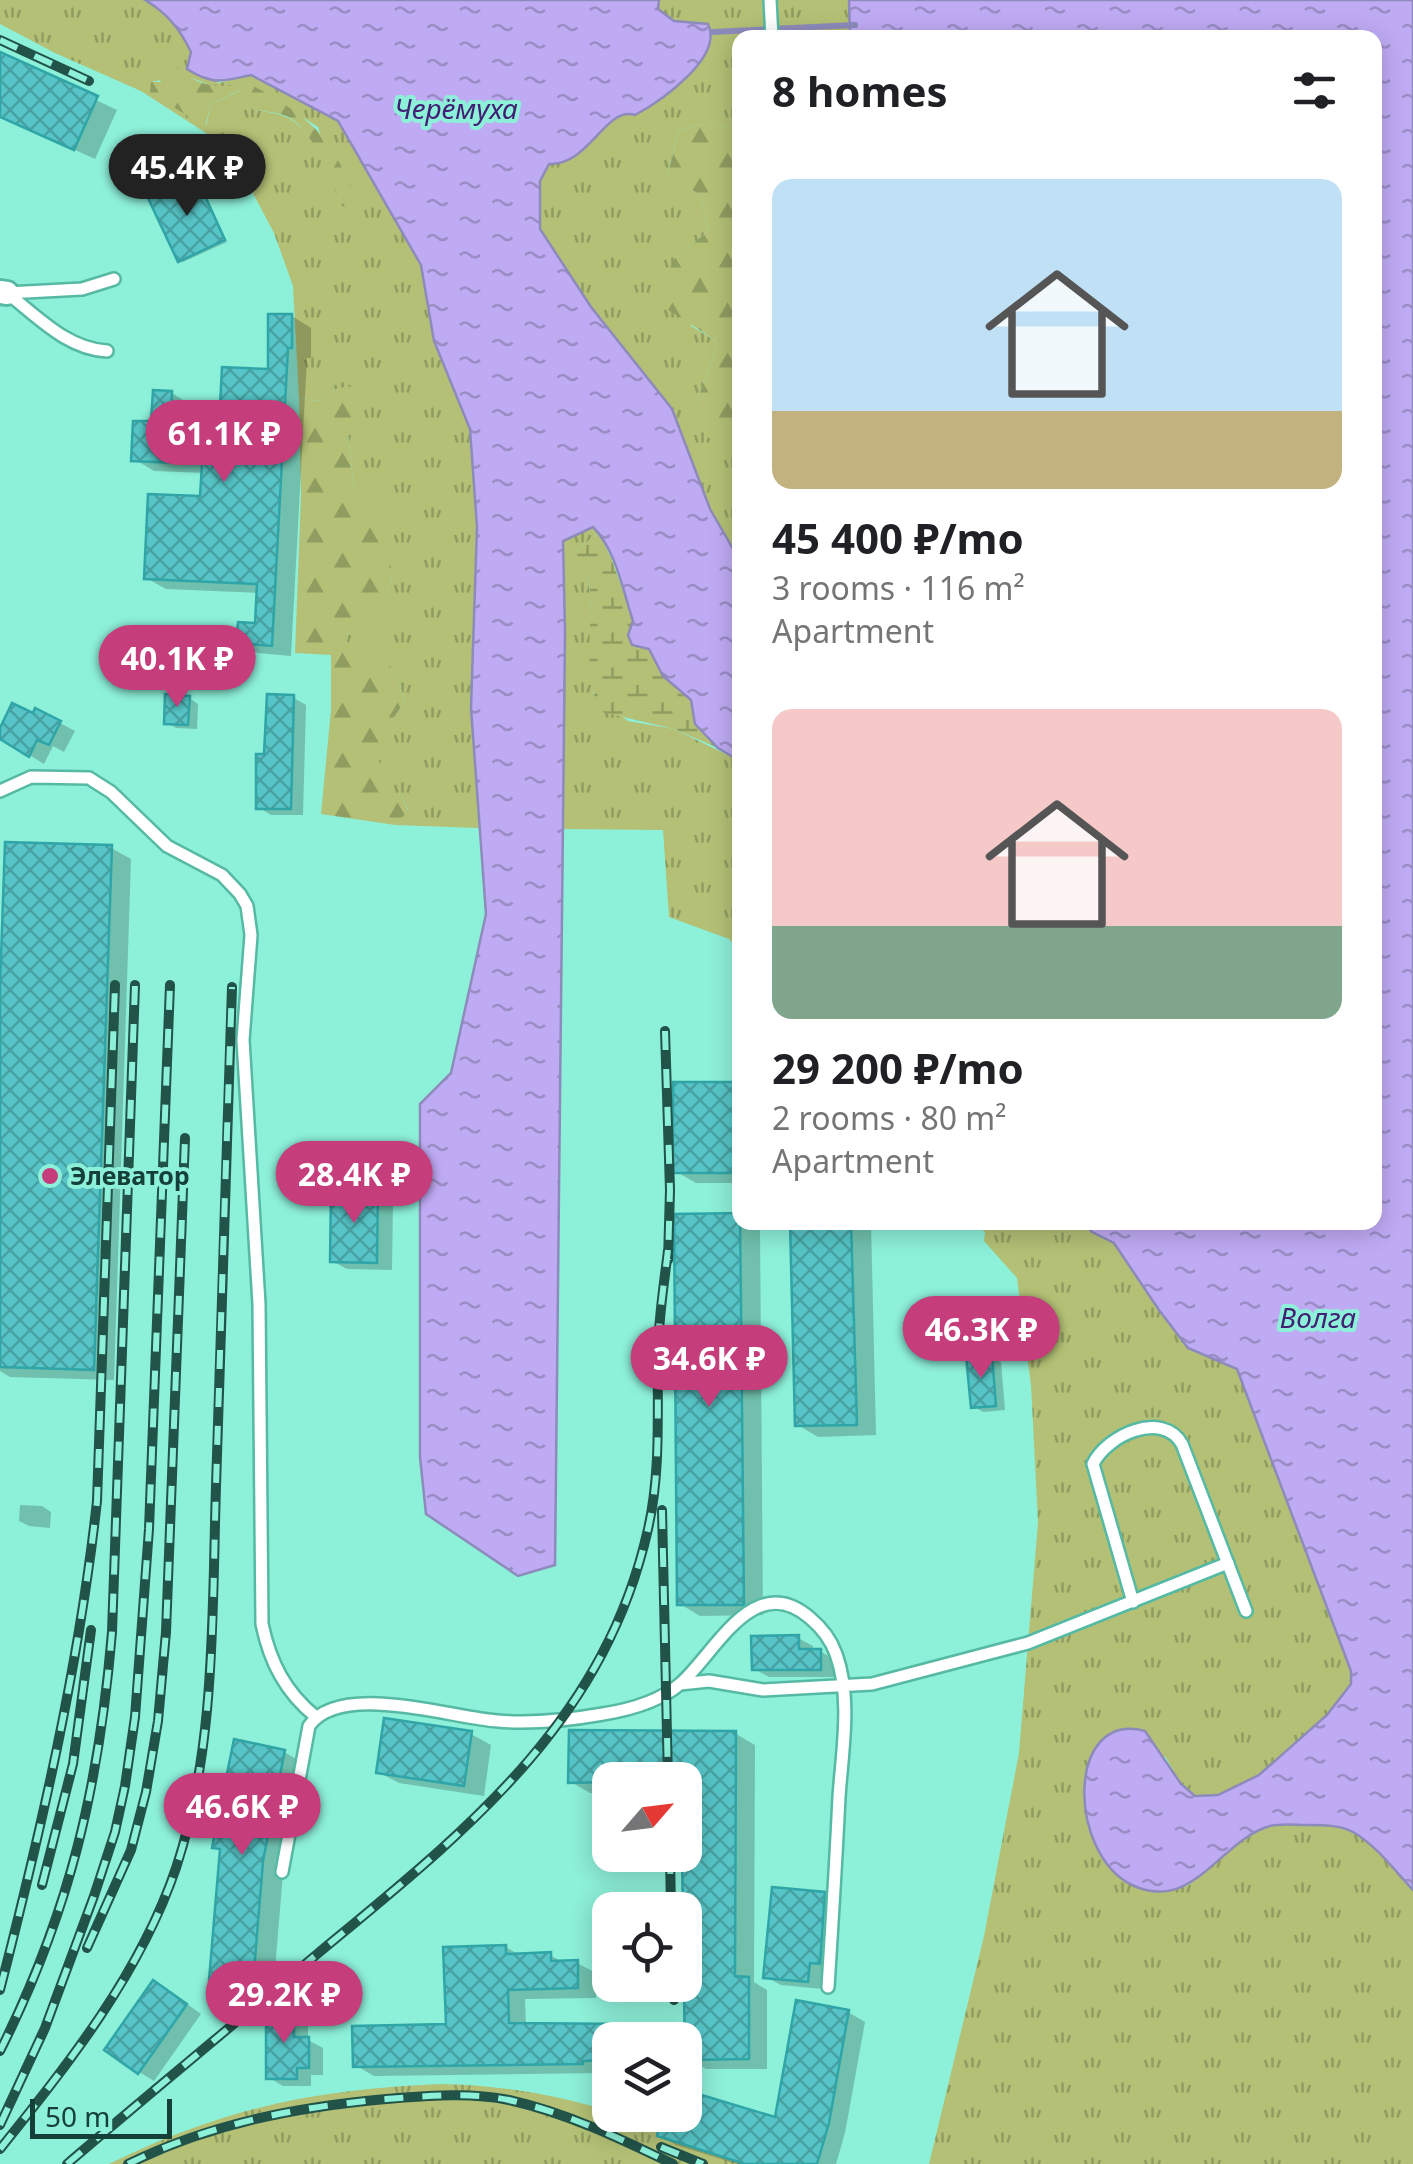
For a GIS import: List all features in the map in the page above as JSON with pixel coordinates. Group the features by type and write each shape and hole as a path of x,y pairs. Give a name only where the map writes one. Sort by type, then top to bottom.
{"lane":[{"path":"770,0 772,30"},
{"path":"4,292 82,290 114,279"},
{"path":"4,292 66,339 86,350 107,351"},
{"path":"0,791 31,777 89,778 111,792 167,846 222,875 246,906 251,935 244,1040 259,1304 262,1624 270,1657 279,1674 316,1717"},
{"path":"1134,1602 1092,1464 1104,1448 1129,1433 1154,1427 1177,1435 1246,1611"},
{"path":"282,1872 305,1742 316,1717 337,1707 368,1703 490,1720 563,1720 630,1709 680,1684 709,1681 764,1690 872,1684 996,1653 1228,1563"},
{"path":"680,1684 734,1623 750,1611 780,1603 795,1607 824,1631 837,1656 844,1728 828,1986"}],"green space":[{"path":"0,0 144,0 176,27 218,83 251,75 338,121 421,265 434,341 470,429 477,527 471,708 479,828 395,825 408,810 401,795 386,791 379,752 389,724 405,702 397,675 347,642 348,626 386,598 392,577 370,501 355,501 348,434 338,388 319,401 299,399 293,286 274,233 248,184 206,133 141,91 0,24","holes":["185,75 219,89 249,83 318,127 342,206 316,147 292,120 252,109 240,91 211,104 206,126 151,82"]},
{"path":"659,0 849,0 850,30 732,30 732,128 713,122 679,130 668,173 700,195 708,231 673,260 691,326 718,342 696,404 732,453 732,547 694,470 540,229 540,180 549,164 579,154 617,116 655,102 670,85 684,23 674,21 657,8"},
{"path":"178,67 211,85 249,83 307,121 339,161 353,193 354,209 342,206 314,145 290,118 252,109 239,91 211,104 205,127 150,92 151,82 160,82 165,70"},
{"path":"713,122 732,128 732,453 708,437 696,404 718,342 659,304 673,260 708,231 700,195 668,174 679,130"},
{"path":"355,386 361,400 361,426 348,435 355,500 370,501 384,509 392,577 386,598 391,611 372,625 348,626 347,642 367,654 381,655 397,675 405,702 384,734 379,753 386,790 401,795 408,811 395,825 321,814 331,710 331,655 295,653 301,495 299,399 319,401 338,388"},
{"path":"593,527 599,533 574,552 587,572 590,593 593,694 628,721 674,729 732,757 732,942 669,917 663,830 563,829 563,541"},
{"path":"599,533 634,622 628,635 649,649 663,676 691,700 695,724 718,748 674,729 602,712 591,682 588,578 574,552"},
{"path":"983,1230 1090,1230 1114,1242 1159,1310 1237,1369 1244,1381 1352,1671 1351,1684 1332,1710 1300,1740 1266,1769 1230,1791 1195,1797 1181,1784 1165,1756 1129,1884 1152,1890 1186,1886 1237,1844 1261,1829 1276,1826 1337,1828 1352,1832 1377,1850 1413,1890 1413,2164 929,2164 984,1936 1019,1753 1038,1522 1031,1385 1017,1278 984,1241"},
{"path":"461,2085 547,2095 592,2106 592,2132 658,2132 657,2136 745,2164 109,2164 191,2129 270,2105 393,2087"}],"water":[{"name":"Черёмуха","path":"145,0 659,0 658,9 674,21 708,24 711,37 699,64 660,100 635,115 615,119 576,156 549,164 540,181 540,229 591,307 672,409 710,509 732,547 732,756 695,724 691,700 663,676 649,649 632,645 628,635 633,621 618,571 601,536 593,527 563,541 555,1565 518,1576 426,1514 420,1457 420,1104 451,1073 486,914 471,708 477,527 470,429 434,341 421,265 338,121 251,75 218,81 187,69 191,52 166,16"},
{"name":"Волга","path":"849,0 1413,0 1413,1890 1378,1851 1353,1832 1331,1826 1289,1824 1270,1826 1252,1834 1205,1872 1172,1890 1153,1891 1132,1885 1111,1868 1096,1844 1087,1817 1084,1788 1089,1762 1100,1742 1119,1730 1145,1731 1181,1784 1195,1796 1218,1795 1259,1775 1327,1715 1351,1684 1351,1671 1237,1369 1188,1348 1114,1243 1090,1230 1382,1230 1382,30 850,30"}],"building":[{"path":"0,52 98,96 74,150 0,117"},
{"path":"196,176 225,240 178,262 148,198"},
{"path":"268,314 292,314 272,646 236,643 238,622 255,623 257,584 144,579 148,494 200,496 202,464 131,461 133,421 151,421 153,390 172,391 171,423 219,425 222,367 268,369"},
{"path":"165,694 190,696 188,725 164,724"},
{"path":"267,694 294,695 291,809 256,809 256,754 264,754"},
{"path":"12,703 33,713 35,708 61,721 49,745 37,740 29,757 0,739 0,728"},
{"name":"Элеватор","path":"5,842 112,845 94,1370 0,1367 0,986"},
{"path":"673,1082 732,1082 732,1173 673,1173"},
{"path":"331,1189 378,1190 377,1263 330,1262"},
{"path":"732,1213 732,1230 740,1230 744,1605 677,1605 674,1214"},
{"path":"790,1230 851,1230 857,1425 795,1426"},
{"path":"992,1354 996,1406 971,1408 966,1356"},
{"path":"799,1635 799,1649 821,1649 821,1670 752,1670 751,1636"},
{"path":"384,1718 472,1731 464,1786 376,1773"},
{"path":"569,1730 736,1731 735,1976 749,1977 749,2059 702,2060 702,2022 684,2022 684,2002 702,2002 702,1892 683,1892 682,1872 702,1872 702,1762 592,1762 592,1782 568,1783"},
{"path":"234,1739 285,1750 263,1861 253,1984 209,1980 220,1849 212,1848"},
{"path":"772,1887 825,1892 820,1964 810,1963 808,1982 763,1978"},
{"path":"506,1945 506,1954 551,1952 551,1961 578,1960 578,1988 508,1990 509,2023 592,2024 592,2061 583,2064 353,2067 352,2026 446,2024 443,1947"},
{"path":"153,1980 187,2004 138,2074 104,2050"},
{"path":"796,2000 849,2010 829,2123 817,2164 745,2164 657,2136 658,2132 702,2132 702,2095 775,2117"},
{"path":"266,2010 294,2010 294,2037 309,2037 309,2068 297,2068 297,2079 266,2079"}],"waterway":[{"path":"753,30 855,25"},
{"path":"712,32 732,31"}],"railway":[{"path":"0,40 89,81"},
{"path":"0,1990 57,1747 80,1625 97,1501 115,985"},
{"path":"0,2051 63,1898 89,1796 106,1689 112,1632 135,985"},
{"path":"0,2125 45,2028 94,1896 125,1786 135,1717 149,1529 170,985"},
{"path":"0,2149 77,2050 143,1945 176,1868 199,1775 210,1679 232,987"},
{"path":"665,1031 668,1260"},
{"path":"87,1948 131,1850 158,1721 166,1632 185,1138"},
{"path":"67,2164 423,1865 474,1819 562,1718 598,1661 627,1599 648,1529 657,1464 658,1342 668,1250"},
{"path":"662,1510 668,1762"},
{"path":"42,1885 73,1764 91,1630"},
{"path":"670,1872 671,1892"},
{"path":"128,2164 190,2138 286,2113 352,2102 448,2095 530,2105 593,2127 673,2164"},
{"path":"661,2147 703,2164"}],"place":[{"name":"Элеватор","path":"50,1176"}]}
